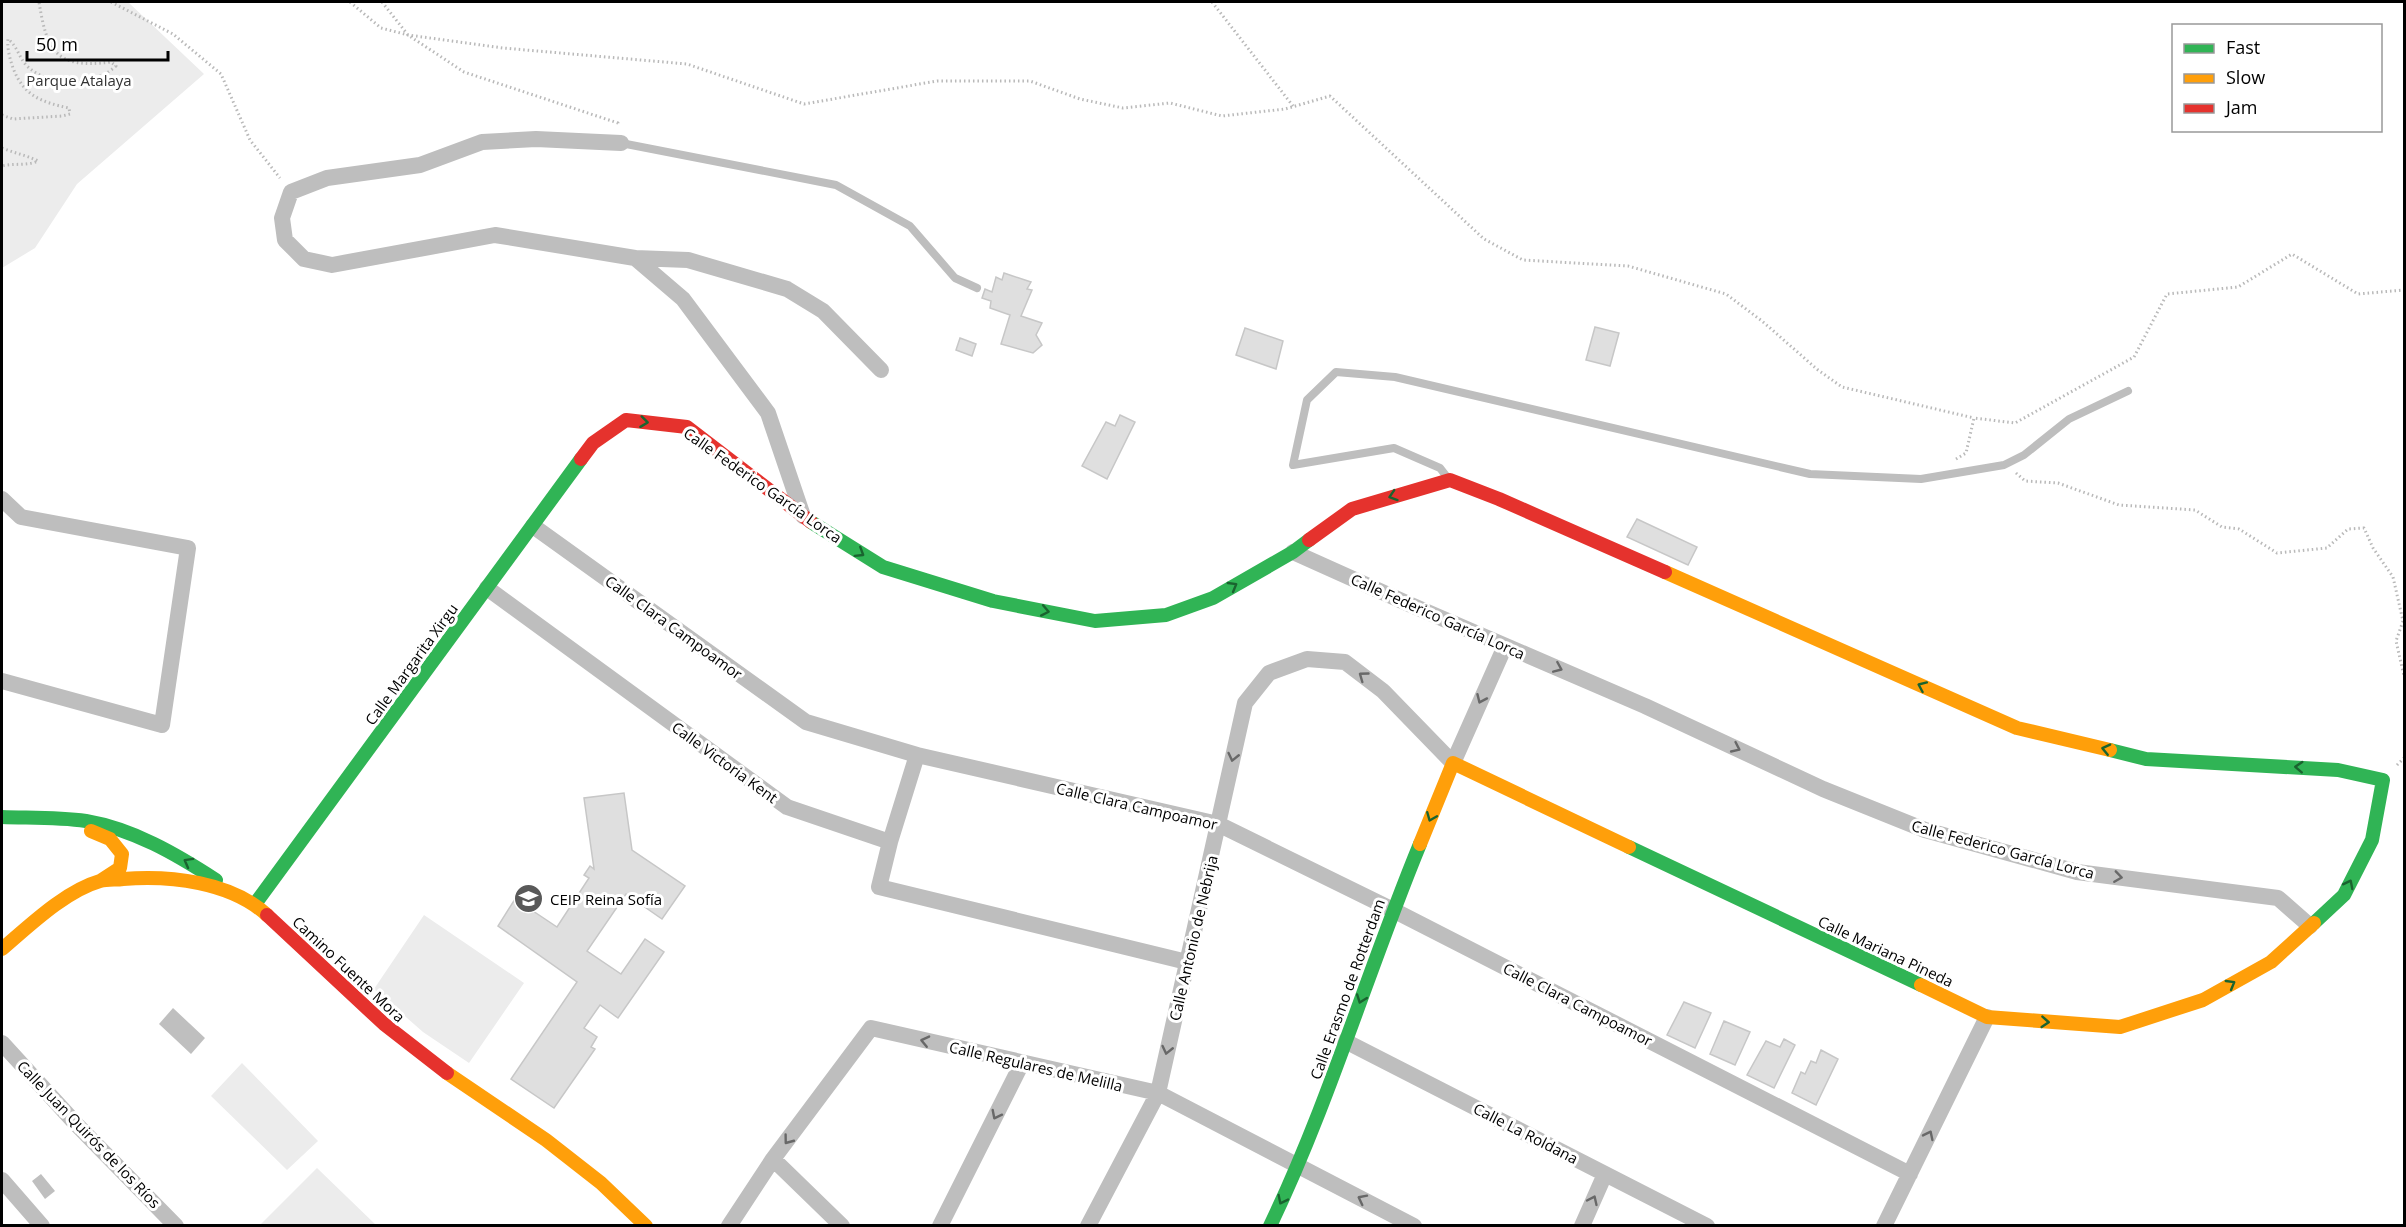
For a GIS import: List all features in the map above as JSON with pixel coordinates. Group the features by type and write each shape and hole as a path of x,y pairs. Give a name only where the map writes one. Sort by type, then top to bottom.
{"street":[{"path":"621,143 536,139 482,142 420,165 327,178 291,192 282,218 285,240 304,259 332,265 495,235 635,258 688,260 787,288 824,310 881,370"},
{"path":"635,258 683,299 768,413 803,517"},
{"name":"Calle Federico García Lorca","path":"593,443 626,420 687,427 803,517 883,567 993,601 1095,621 1166,615 1213,598 1293,552 1645,706 1823,789 1925,830 2077,872 2278,898 2310,926"},
{"name":"Calle Margarita Xirgu","path":"255,904 593,443"},
{"path":"1293,552 1352,509 1450,480"},
{"name":"Calle Mariana Pineda","path":"1450,480 1499,499 2017,728 2146,759 2338,770 2383,780 2372,840 2344,895 2271,962 2203,1000 2120,1028 1987,1017 1453,763"},
{"path":"2,499 21,517 188,548 162,725 2,681"},
{"name":"Calle Clara Campoamor","path":"533,526 806,722 917,755 1218,824 1394,910 1910,1174"},
{"name":"Calle Victoria Kent","path":"487,588 787,807 890,842"},
{"path":"1453,763 1505,646"},
{"name":"Calle Antonio de Nebrija","path":"1088,1226 1158,1093 1245,702 1269,673 1307,659 1345,663 1383,691 1453,763"},
{"path":"917,755 890,842 879,887 1187,962"},
{"name":"Calle Erasmo de Rotterdam","path":"1270,1226 1298,1168 1394,910 1453,763"},
{"path":"2,817 86,821 120,830 192,865 255,904"},
{"path":"52,819 108,837 118,845 122,856 135,871 159,878"},
{"path":"100,880 120,868 122,856"},
{"name":"Camino Fuente Mora","path":"2,949 58,902 100,880 159,878 192,880 255,904 384,1024 423,1056 546,1140 601,1183 646,1226"},
{"path":"1884,1226 1987,1017"},
{"name":"Calle Regulares de Melilla","path":"729,1226 773,1159 871,1028 1158,1093 1298,1168 1414,1226"},
{"name":"Calle La Roldana","path":"1345,1041 1707,1226"},
{"name":"Calle Juan Quirós de los Ríos","path":"2,1043 77,1125 176,1226"},
{"path":"940,1226 1022,1063"},
{"path":"773,1159 842,1226"},
{"path":"1582,1226 1605,1174"},
{"path":"2,1180 42,1226"}],"lane":[{"path":"621,143 836,185 910,226 955,278 977,288"},
{"path":"1450,480 1440,468 1394,448 1293,465 1307,400 1336,372 1395,377 1810,474 1921,479 2004,465 2024,455 2069,419 2128,391"}],"path":[{"path":"2,115 13,119 70,114 69,108 35,98 19,84 11,62 8,39 15,44 25,64 55,81 77,82 96,77 116,66 111,62 90,65 64,59 51,48 44,32 39,2"},
{"path":"111,2 173,34 221,74 250,140 291,192"},
{"path":"350,2 381,28 408,35 503,48 687,64 804,104 938,81 1030,81 1080,99 1123,108 1170,103 1222,116 1293,106 1330,96 1484,239 1523,261 1628,266 1726,294 1842,387 1974,418 2015,423 2133,357 2167,294 2238,287 2292,254 2358,294 2404,290"},
{"path":"382,2 408,35 465,72 618,123 621,143"},
{"path":"1212,2 1293,106"},
{"path":"2,148 38,161 2,166"},
{"path":"1948,463 1966,453 1974,418"},
{"path":"2004,465 2025,480 2058,483 2119,505 2195,510 2222,527 2239,529 2277,553 2327,548 2348,528 2364,528 2373,548 2393,577 2404,623 2396,641 2404,676"}],"green space":[{"name":"Parque Atalaya","path":"2,2 128,2 204,74 77,184 35,248 2,268"},
{"path":"424,915 524,983 469,1063 423,1032 374,989"},
{"path":"242,1063 318,1141 287,1170 211,1096"},
{"path":"317,1168 376,1225 260,1225"}],"shaded area":[{"path":"173,1008 205,1038 191,1054 159,1024"},
{"path":"41,1174 55,1191 45,1199 32,1181"}],"building":[{"path":"1004,273 1031,282 1027,289 1032,290 1021,316 1042,323 1036,335 1042,345 1033,353 1001,344 1010,315 990,308 991,301 982,298 985,289 992,292 996,277 1002,280"},
{"path":"1595,327 1619,333 1610,366 1586,360"},
{"path":"1245,328 1283,341 1276,369 1236,355"},
{"path":"960,338 976,344 972,356 956,350"},
{"path":"1120,415 1135,422 1107,479 1082,466 1106,422 1115,426"},
{"path":"1637,519 1697,547 1688,565 1627,537"},
{"path":"624,793 632,850 685,886 662,919 626,894 587,951 621,974 645,939 664,952 618,1018 600,1005 584,1028 597,1037 591,1047 595,1049 554,1108 511,1079 577,982 498,926 515,899 557,927 589,878 584,875 590,866 594,869 584,798"},
{"path":"1684,1002 1711,1013 1695,1048 1667,1035"},
{"path":"1724,1021 1750,1032 1735,1065 1710,1054"},
{"path":"1784,1039 1795,1045 1774,1088 1747,1075 1766,1041 1780,1047"},
{"path":"1821,1050 1838,1059 1816,1105 1792,1093 1801,1072 1805,1074 1811,1061 1816,1063"}],"traffic: fast":[{"path":"255,904 581,459"},
{"path":"811,522 883,567 993,601 1095,621 1166,615 1213,598 1293,552 1309,540"},
{"path":"2110,750 2146,759 2338,770 2383,780 2372,840 2344,895 2314,923"},
{"path":"2,817 86,821 121,830 154,844 216,880"},
{"path":"1270,1226 1330,1084 1420,844"},
{"path":"1629,847 1921,985"}],"traffic: slow":[{"path":"1665,572 2017,728 2110,750"},
{"path":"1420,844 1453,763 1629,847"},
{"path":"91,831 110,839 122,854 120,868 100,881"},
{"path":"2,949 61,901 87,886 106,880 160,878 199,883 236,895 267,915"},
{"path":"1921,985 1987,1017 2120,1027 2203,1000 2271,962 2314,923"},
{"path":"447,1073 546,1140 601,1183 646,1226"}],"traffic: jam":[{"path":"581,459 593,443 626,420 687,427 811,522"},
{"path":"1309,540 1352,509 1450,480 1499,499 1665,572"},
{"path":"267,915 384,1024 447,1073"}],"place":[{"name":"CEIP Reina Sofía","path":"529,899"}]}
